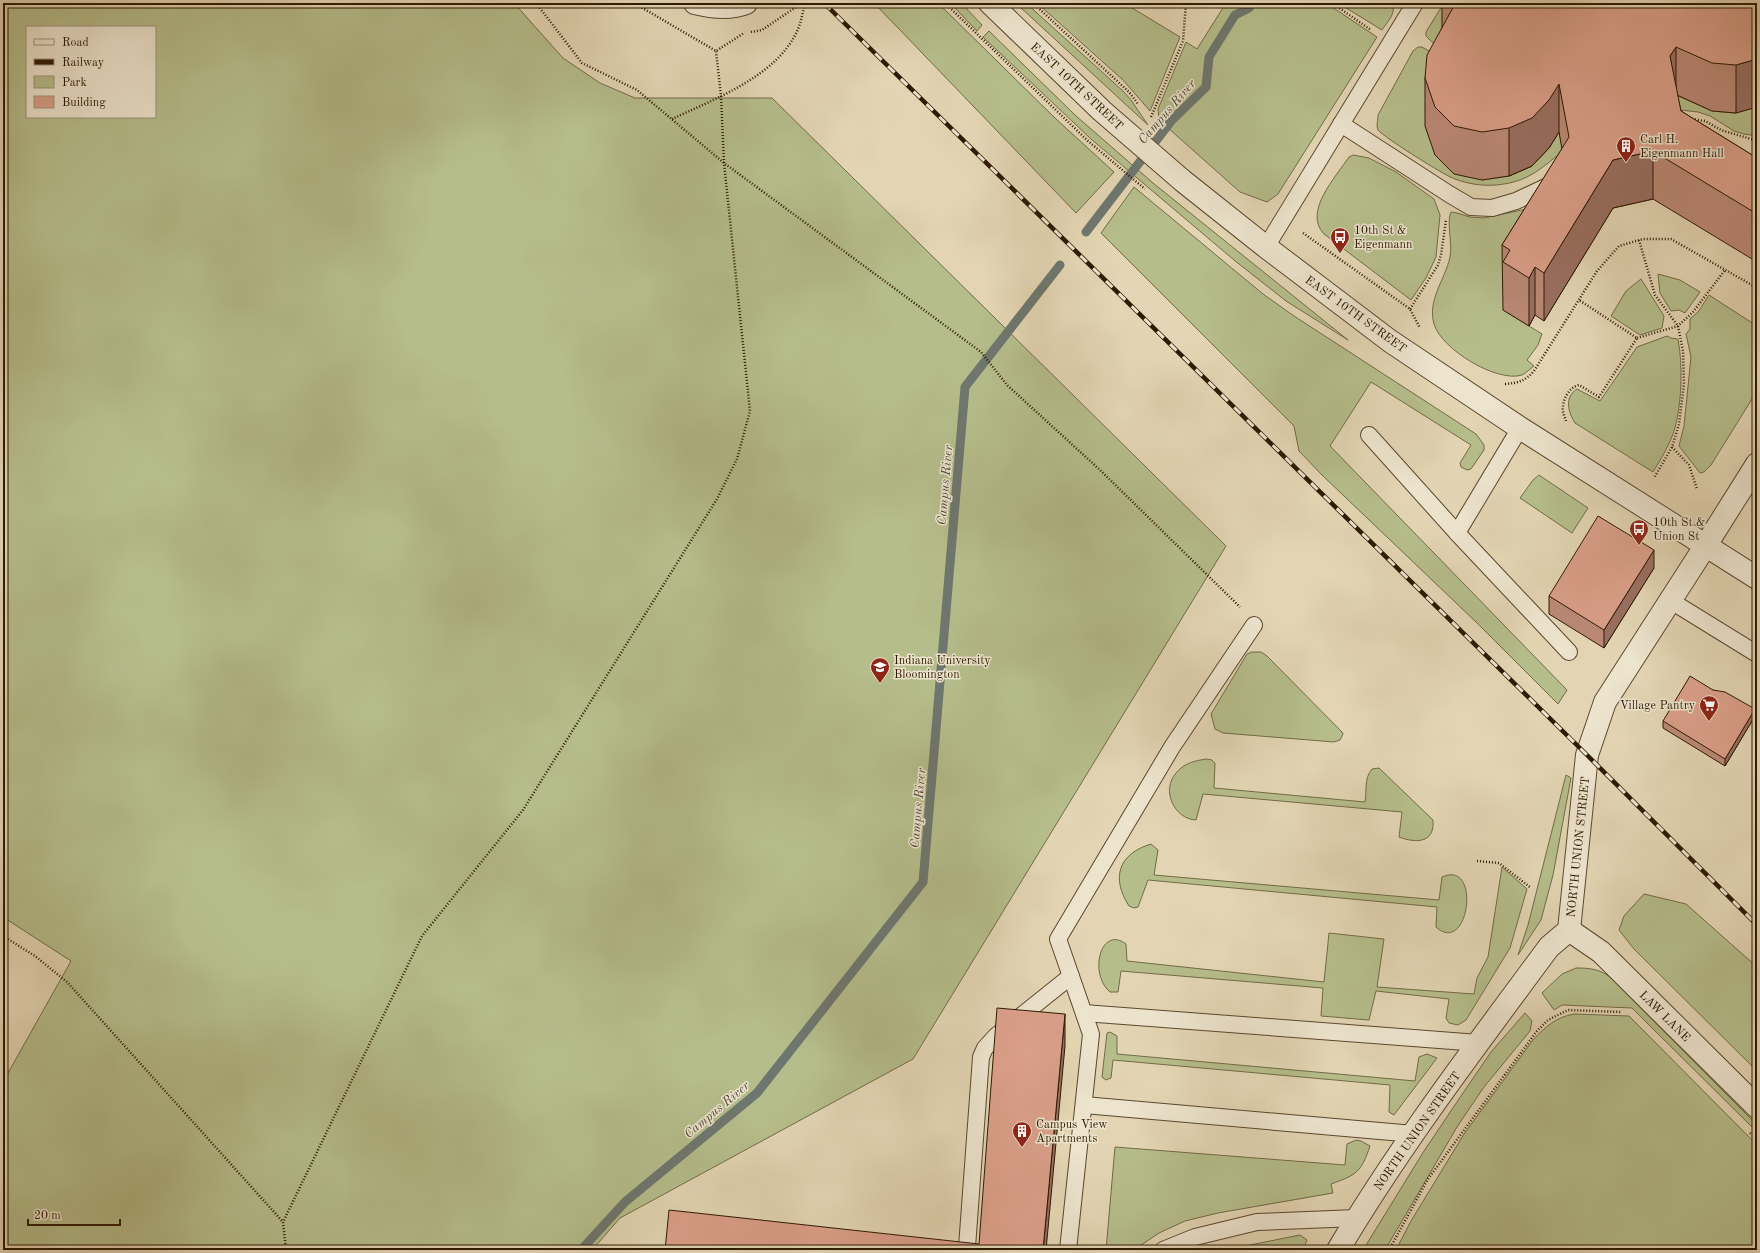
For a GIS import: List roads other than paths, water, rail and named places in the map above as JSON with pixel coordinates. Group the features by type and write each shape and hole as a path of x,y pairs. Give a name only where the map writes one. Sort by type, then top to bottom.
{"street":[{"path":"696,3 705,6 722,6 741,5 746,3"},
{"name":"EAST 10TH STREET","path":"990,3 1042,54 1164,165 1266,247 1390,341 1520,428 1757,578"},
{"name":"NORTH UNION STREET","path":"1338,1250 1357,1218 1414,1134 1479,1043 1549,948 1569,930 1587,755 1606,702 1757,464"},
{"name":"LAW LANE","path":"1569,930 1601,952 1757,1106"}],"lane":[{"path":"1266,247 1415,3"},
{"path":"1341,124 1449,194 1471,206 1492,208 1516,201 1548,186"},
{"path":"1456,533 1520,428"},
{"path":"1369,435 1456,533 1569,652"},
{"path":"1671,601 1757,654"},
{"path":"1068,1250 1091,1034 1058,939 1172,747 1254,625"},
{"path":"967,1247 981,1057 985,1048 996,1036 1071,976"},
{"path":"1084,1013 1479,1043"},
{"path":"1084,1105 1414,1134"},
{"path":"1163,1250 1194,1237 1257,1222 1357,1218"}],"waterway":[{"name":"Campus River","path":"1086,232 1172,120 1206,87 1209,57 1235,15 1249,8 1252,3"},
{"name":"Campus River","path":"581,1250 625,1202 757,1093 923,882 965,387 1060,265"}],"railway":[{"path":"824,3 1587,755 1757,925"}],"place":[{"name":"Carl H. Eigenmann Hall","path":"1626,163"},
{"name":"10th St & Eigenmann","path":"1340,254"},
{"name":"10th St & Union St","path":"1639,546"},
{"name":"Indiana University Bloomington","path":"880,684"},
{"name":"Village Pantry","path":"1709,722"},
{"name":"Campus View Apartments","path":"1022,1148"}]}
